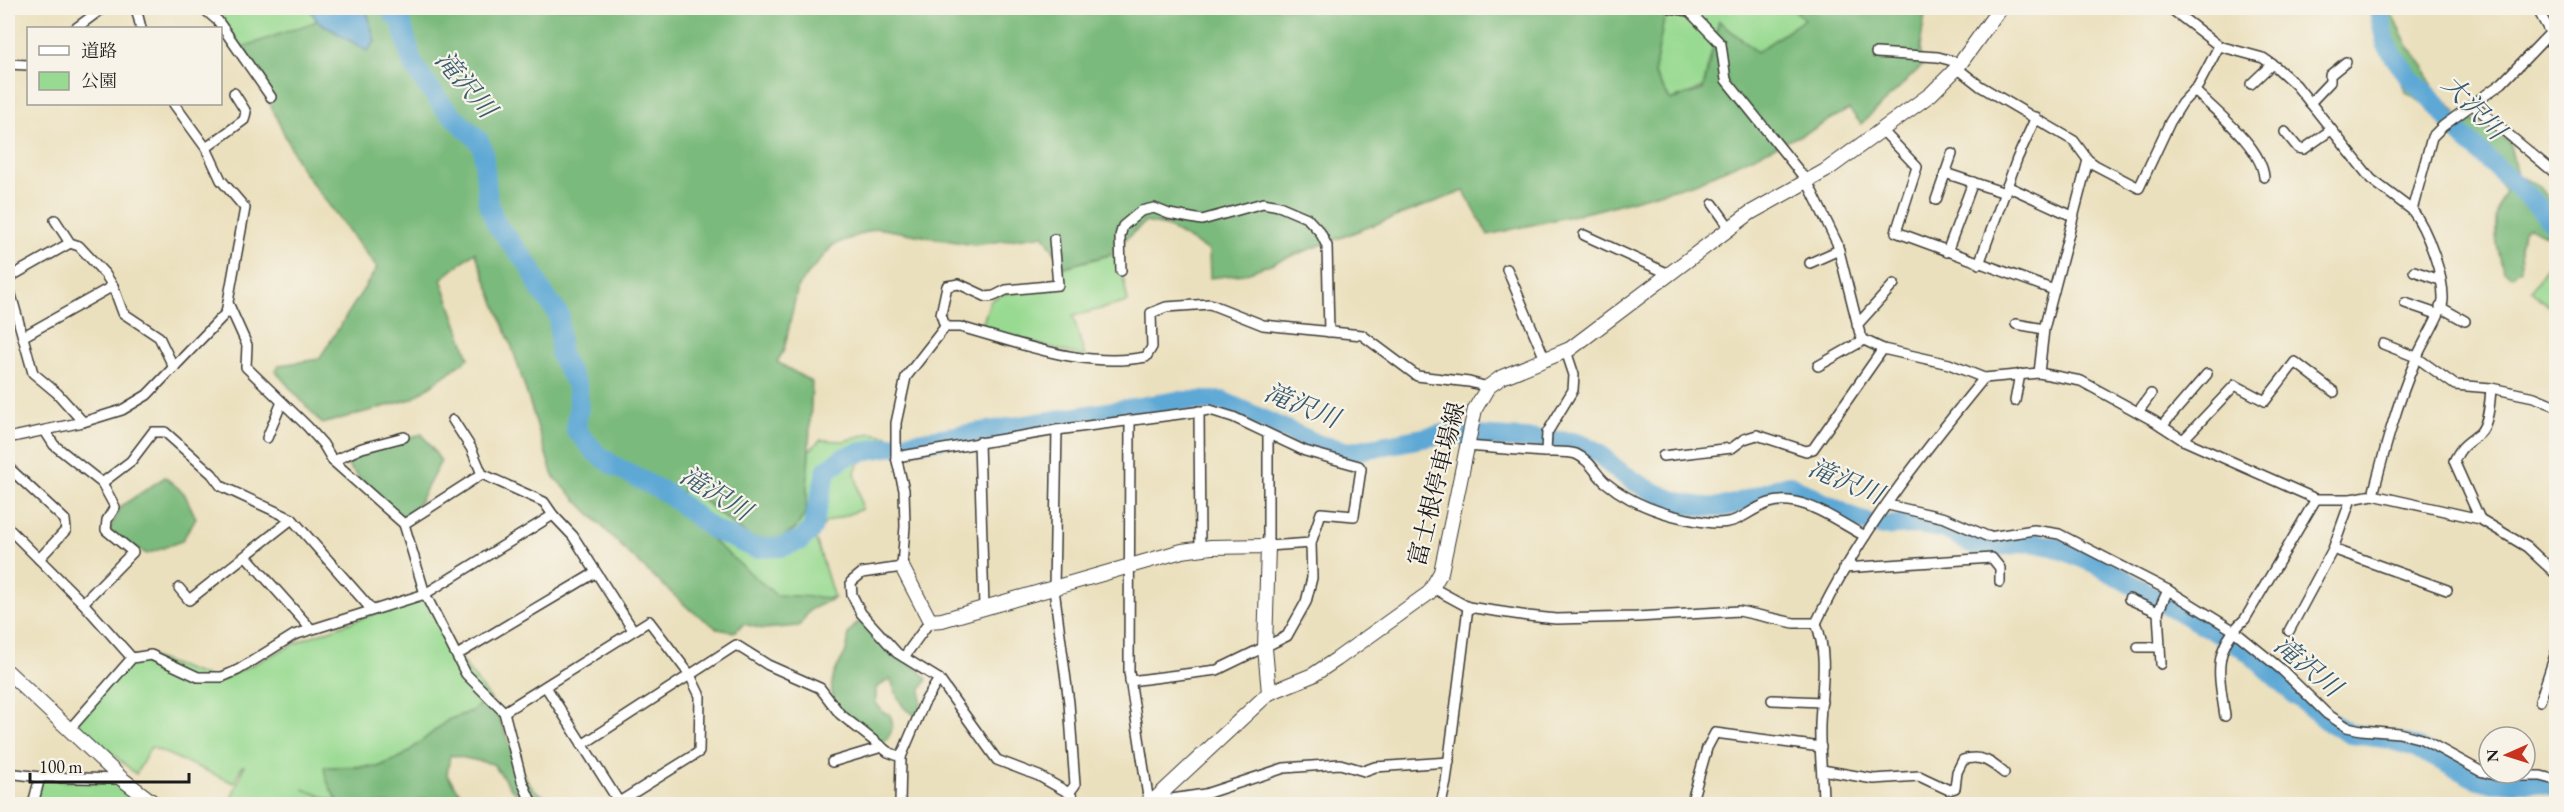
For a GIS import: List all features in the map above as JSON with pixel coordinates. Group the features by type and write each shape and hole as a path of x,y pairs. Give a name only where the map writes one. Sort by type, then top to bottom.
{"main road":[{"name":"富士根停車場線","path":"1149,803 1269,693 1313,675 1433,588 1441,572 1475,409 1488,387 1502,377 1566,351 1768,201 1833,166 1931,94 1958,66 2000,8"},
{"path":"902,567 930,621 942,620 1131,565 1200,548 1268,546 1265,648 1269,693"},
{"path":"8,672 122,779 155,804"}],"street":[{"path":"77,27 103,8"},
{"path":"136,8 141,27"},
{"path":"203,8 218,21 272,97"},
{"path":"1670,8 1689,11 1721,44 1726,80 1807,181 1830,226 1839,250 1857,325 1864,340 1883,349 1949,364 1984,378 2039,373 2081,381 2183,440 2316,499 2351,499 2373,495 2480,519 2527,547 2556,574"},
{"path":"2170,8 2219,46 2263,57 2272,64 2296,85 2371,179 2412,210 2419,219 2439,270 2443,302 2416,357 2392,421 2373,495"},
{"path":"2412,210 2432,137 2443,126 2502,83 2554,30 2537,8"},
{"path":"1876,53 1938,57 1958,66 1980,86 2074,141 2088,160 2139,189 2170,122 2194,90 2219,46"},
{"path":"2310,103 2330,82 2330,75 2346,62"},
{"path":"8,64 27,65"},
{"path":"2251,84 2272,64"},
{"path":"2194,90 2242,137 2263,167 2264,177"},
{"path":"206,147 244,120 246,112 234,93"},
{"path":"8,438 83,422 122,410 147,395 226,313 230,305 234,267 241,242 245,208 221,180 206,147 175,105"},
{"path":"2473,105 2556,174"},
{"path":"1979,264 2006,189 2036,117"},
{"path":"1882,130 1917,167 1896,232 2054,290"},
{"path":"2285,132 2298,148 2304,150 2331,130"},
{"path":"1936,200 1952,154"},
{"path":"2039,373 2044,329 2088,160"},
{"path":"1945,173 2006,189 2068,214"},
{"path":"1947,252 1973,182"},
{"path":"1121,271 1120,236 1123,226 1141,211 1154,208 1169,214 1202,220 1263,203 1279,206 1306,218 1320,232 1327,246 1329,332"},
{"path":"1713,204 1730,228"},
{"path":"55,220 70,243 78,246 113,286 123,313 159,337 174,368"},
{"path":"1584,235 1669,274"},
{"path":"945,327 941,314 946,286 959,284 987,297 1006,290 1058,285 1054,238"},
{"path":"8,278 70,243"},
{"path":"1810,263 1839,250"},
{"path":"1507,269 1545,359"},
{"path":"2414,270 2440,280"},
{"path":"8,284 33,374 57,393 83,422"},
{"path":"1857,325 1894,284"},
{"path":"24,336 113,286"},
{"path":"2404,303 2439,311 2465,321"},
{"path":"945,327 960,327 1083,359 1127,361 1146,357 1152,347 1151,313 1166,308 1210,304 1263,325 1362,335 1417,376 1469,382 1488,387"},
{"path":"230,305 247,345 246,367 324,444 333,461 404,524 426,594 466,674 504,712 522,781 532,804"},
{"path":"2016,324 2044,329"},
{"path":"945,327 906,377 896,423 896,453 904,490 905,526 902,567 862,573 851,582 852,596 861,613 904,657 939,679 997,760 1039,776 1069,793 1078,804"},
{"path":"1818,366 1864,340"},
{"path":"2383,344 2416,357 2455,385 2491,388 2534,397 2556,406"},
{"path":"1663,456 1732,448 1744,439 1757,435 1806,451 1813,449 1883,349"},
{"path":"1546,452 1547,433 1573,390 1574,375 1566,351"},
{"path":"2183,440 2235,385 2265,402 2295,362 2334,392"},
{"path":"2015,401 2020,374"},
{"path":"2162,426 2207,374"},
{"path":"1823,804 1821,747 1825,681 1821,637 1816,623 1844,568 1866,534 1913,466 1984,378"},
{"path":"2480,519 2454,461 2460,448 2480,433 2486,422 2491,388"},
{"path":"2138,412 2151,394"},
{"path":"267,438 282,402"},
{"path":"896,453 1210,410 1233,417 1305,451 1359,466 1361,469 1354,516 1321,513 1311,543 1312,578 1306,602 1287,636 1216,670 1130,681"},
{"path":"1199,411 1200,548"},
{"path":"453,420 471,448 482,474 544,502 573,537 633,630"},
{"path":"1130,420 1131,565 1128,632 1130,681 1149,803 1206,794 1284,768 1340,764 1364,771 1375,767 1449,762"},
{"path":"1057,430 1054,589 1069,703 1075,785 1069,793"},
{"path":"45,431 54,445 102,483 115,507 107,520 106,530 133,552 83,603"},
{"path":"102,483 131,461 153,432 165,432 212,474 221,486 292,519 372,610"},
{"path":"1268,434 1268,546 1311,543"},
{"path":"333,461 362,448 404,437"},
{"path":"979,442 984,607"},
{"path":"1467,446 1574,453 1593,466 1603,480 1638,504 1677,518 1709,523 1730,522 1744,517 1767,503 1780,500 1794,501 1808,504 1866,534"},
{"path":"8,467 65,520 66,530 39,559"},
{"path":"404,524 482,474"},
{"path":"2225,716 2220,680 2221,652 2233,630 2245,619 2316,499"},
{"path":"2289,631 2333,549 2351,499"},
{"path":"1888,505 1945,518 1989,537 2034,530 2059,534 2168,590 2233,630 2282,670 2328,714 2347,727 2399,733 2422,739 2480,771 2498,776 2541,776 2556,780"},
{"path":"69,730 132,658 152,655 198,677 222,677 238,670 294,635 426,594 553,515"},
{"path":"179,588 189,600 292,519"},
{"path":"8,528 83,603 132,658"},
{"path":"2333,549 2447,590"},
{"path":"246,556 311,629"},
{"path":"1844,568 1992,558 2000,568 2000,582"},
{"path":"456,655 595,573"},
{"path":"1433,588 1468,607 1501,614 1556,619 1636,618 1739,610 1794,623 1816,623"},
{"path":"2161,664 2158,612 2168,590"},
{"path":"2129,600 2158,612"},
{"path":"1441,804 1449,762 1468,607"},
{"path":"504,712 649,621 690,675 700,696 699,752 619,802 546,687"},
{"path":"904,657 930,621"},
{"path":"582,745 736,645 768,666 820,688 840,714 882,747 901,757"},
{"path":"2138,647 2160,647"},
{"path":"2540,701 2556,652"},
{"path":"900,804 901,757 924,704 939,679"},
{"path":"1772,700 1822,702"},
{"path":"1691,804 1707,748 1715,733 1821,747"},
{"path":"832,762 882,747"},
{"path":"1822,770 1874,780 1918,776 1949,790 1954,788 1957,772 1963,760 1971,757 1986,758 2004,773"},
{"path":"8,773 40,777 122,779"},
{"path":"33,804 40,777"},
{"path":"1659,802 1675,804"}],"green space":[{"path":"212,8 309,8 317,21 245,50"},
{"path":"366,8 1666,8 1654,73 1670,100 1703,90 1719,21 1757,52 1805,19 1791,8 1926,8 1920,47 1922,66 1861,124 1849,109 1814,129 1695,183 1601,209 1488,235 1464,191 1244,274 1210,278 1209,251 1166,226 1145,222 1108,255 1063,267 1044,235 974,245 877,228 833,245 798,286 784,350 777,362 812,382 806,513 795,529 777,541 755,541 687,486 671,505 776,595 834,598 810,610 799,626 763,629 744,624 734,632 718,629 688,608 628,553 553,476 513,350 475,252 441,279 469,358 412,399 322,424 275,371 280,365 319,359 377,268 300,167 243,47 317,21 364,47 375,42"},
{"path":"1666,8 1791,8 1805,19 1757,52 1719,21 1703,88 1670,100 1654,73"},
{"path":"2367,8 2389,8 2408,46 2424,66 2432,87 2456,112 2446,119 2406,92"},
{"path":"2463,115 2509,141 2517,175 2540,187 2556,208 2556,240 2529,227 2523,231 2520,247 2521,269 2512,276 2503,270 2496,230 2497,210 2505,192 2489,167 2481,163 2446,124"},
{"path":"2556,253 2556,312 2531,290"},
{"path":"1114,254 1119,256 1128,302 1073,316 1085,357 981,329 990,301 1002,294 1061,284 1061,268"},
{"path":"870,433 888,436 891,449 859,463 855,472 862,509 825,523 816,539 834,598 778,596 746,574 672,506 686,487 753,541 779,541 796,528 806,511 809,451 820,440 844,441"},
{"path":"422,434 441,461 415,510 399,519 344,462 402,439"},
{"path":"165,477 184,493 196,518 182,541 147,554 108,533 121,506"},
{"path":"424,596 457,655 489,697 472,711 448,720 403,756 380,766 325,767 337,802 303,789 341,804 229,804 244,766 234,783 151,747 136,774 76,722 132,658 150,656 219,681 307,638"},
{"path":"867,621 927,679 921,690 921,715 904,708 890,679 876,688 876,703 884,713 890,714 892,722 891,733 883,743 846,718 834,701 832,690 835,672 847,648 848,634 857,623"},
{"path":"489,697 517,762 531,785 542,795 565,804 523,804 493,764 450,755 447,775 462,796 456,798 423,800 412,804 342,804 332,792 324,767 378,767 403,756 448,720 472,711"},
{"path":"41,780 113,782 142,804 35,804"}],"water":[{"path":"309,8 366,8 375,42 367,51 317,21"}],"waterway":[{"name":"滝沢川","path":"388,8 401,22 412,62 423,80 443,106 479,141 483,150 488,202 496,224 531,268 540,289 559,315 560,355 577,386 579,403 576,430 596,453 611,464 668,494 712,529 754,548 782,547 801,540 812,529 827,469 845,457 873,449 1178,401 1222,401 1320,445 1349,452 1444,434 1574,442 1596,452 1616,469 1645,487 1668,498 1692,505 1725,506 1789,485 1855,519 1879,526 1916,524 1946,529 1976,546 2031,542 2056,547 2094,563 2244,648 2298,697 2329,722 2350,734 2385,738 2415,747 2475,778 2494,783 2532,782 2556,786"},
{"name":"大沢川","path":"2378,8 2386,43 2410,78 2437,105 2456,130 2538,206 2556,227"}]}
